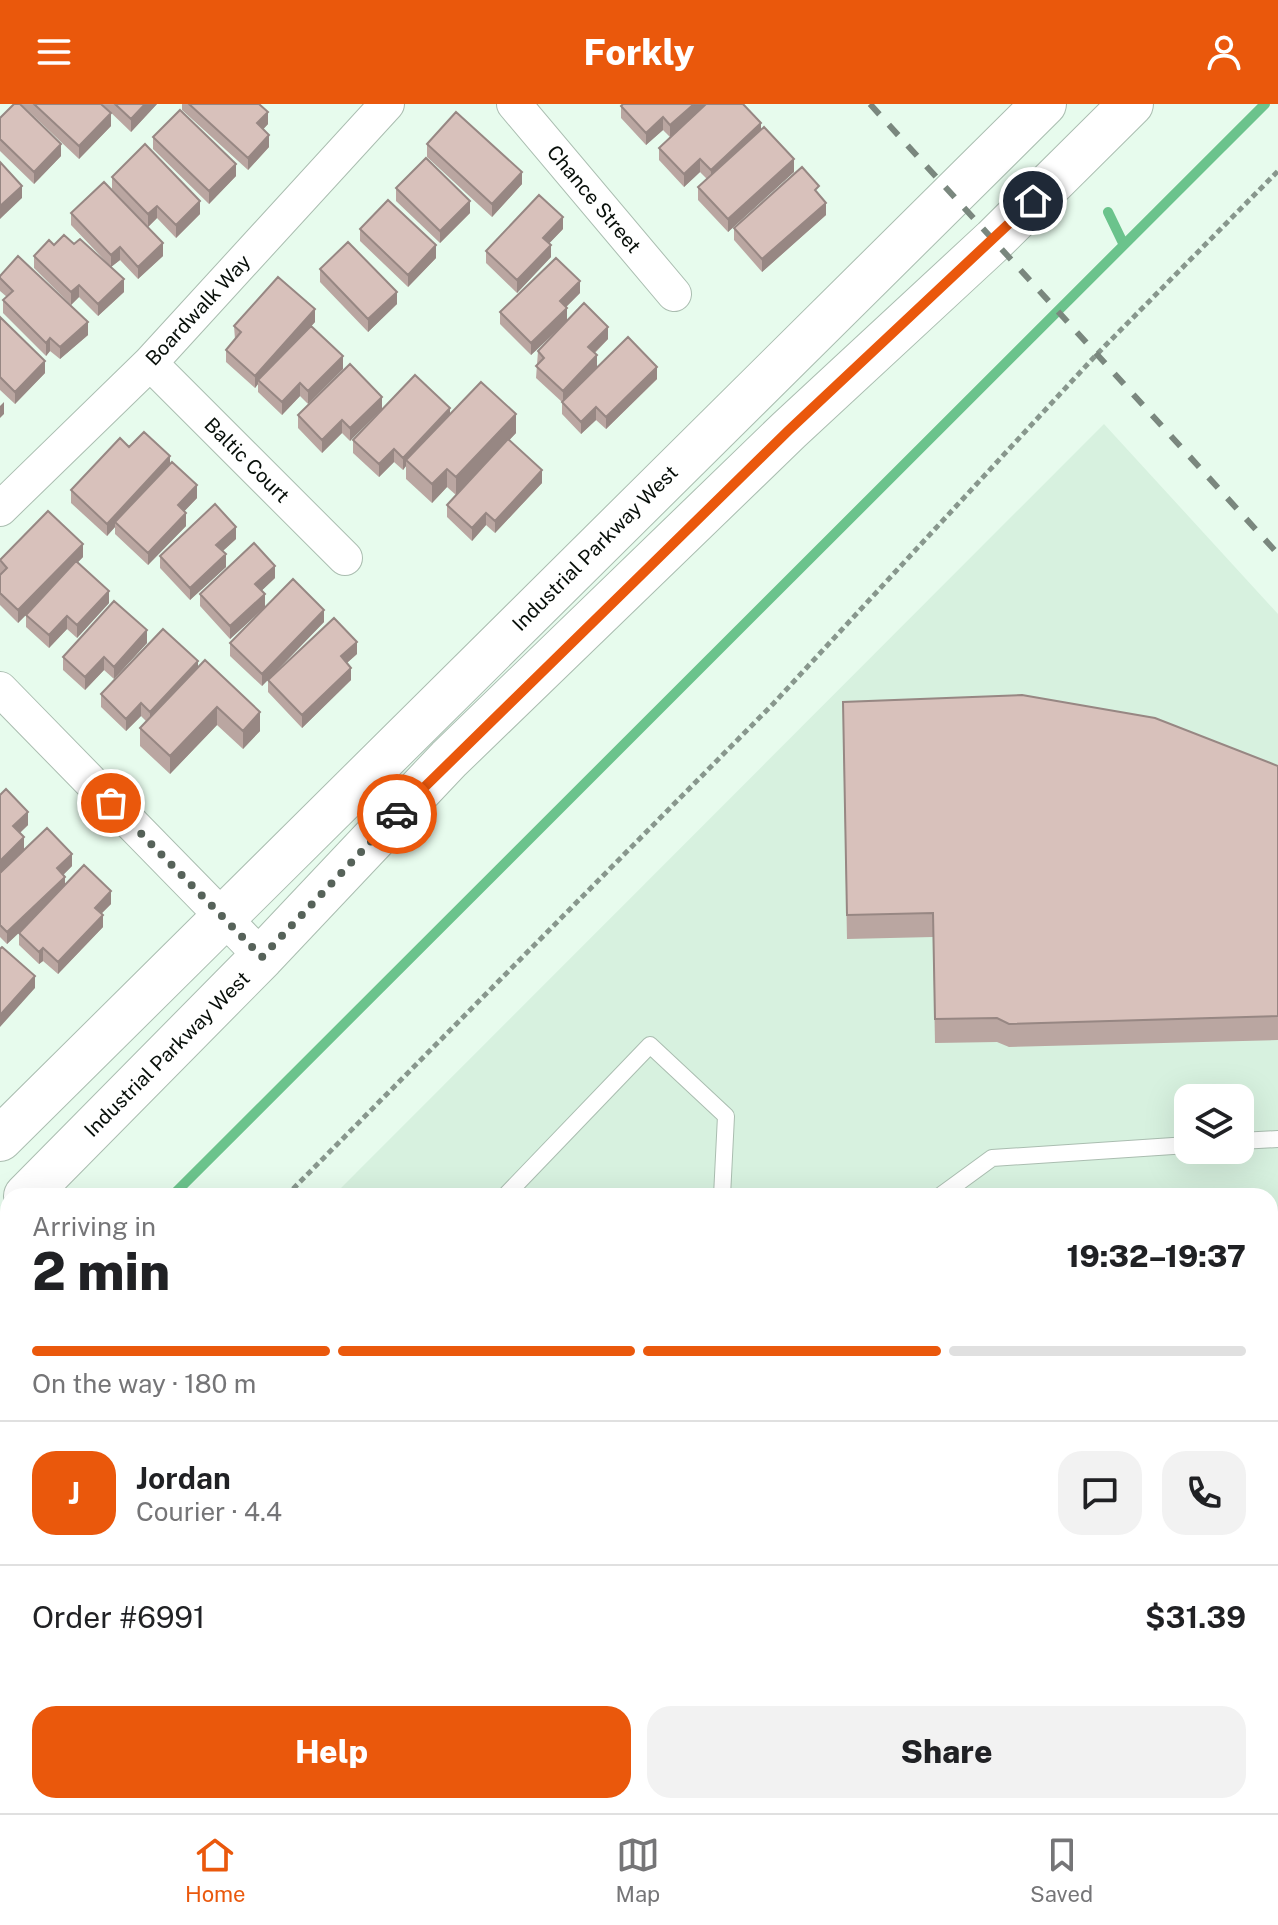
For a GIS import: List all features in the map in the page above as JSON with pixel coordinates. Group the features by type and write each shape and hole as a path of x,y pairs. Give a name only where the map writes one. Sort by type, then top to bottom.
{"main road":[{"name":"Industrial Parkway West","path":"0,1139 1044,104"},
{"name":"Industrial Parkway West","path":"34,1188 262,957 449,759 789,430 994,240 1131,104"}],"street":[{"name":"Boardwalk Way","path":"0,509 150,363 387,104"},
{"name":"Chance Street","path":"514,104 674,294"},
{"name":"Baltic Court","path":"150,363 345,558"},
{"path":"0,689 262,957"}],"lane":[{"path":"513,1188 650,1045 726,1116 722,1188"},
{"path":"1254,1140 1278,1139"},
{"path":"951,1188 992,1158 1174,1146"}],"path":[{"path":"294,1188 773,704 1097,354 1278,171"}],"shaded area":[{"path":"1104,424 1278,614 1278,1188 341,1188"}],"building":[{"path":"14,104 20,104 61,144 34,172 0,139 0,118"},
{"path":"34,104 101,104 111,113 79,146"},
{"path":"115,104 145,104 131,119"},
{"path":"189,104 259,104 268,112 257,123 269,135 248,158"},
{"path":"694,104 670,125 663,117 646,133 621,106"},
{"path":"706,104 743,104 761,123 711,170 700,159 684,174 659,148"},
{"path":"180,110 236,164 209,191 153,137"},
{"path":"456,112 522,172 492,204 427,144"},
{"path":"764,127 794,159 728,219 698,187"},
{"path":"145,144 200,201 176,225 157,206 148,214 112,177"},
{"path":"426,158 470,201 440,231 396,188"},
{"path":"0,162 22,186 0,206"},
{"path":"802,167 819,186 815,190 826,203 762,259 734,228"},
{"path":"104,182 163,243 138,267 120,247 111,255 71,213"},
{"path":"539,195 563,217 543,238 551,245 517,280 486,251"},
{"path":"388,200 436,245 408,275 360,229"},
{"path":"64,235 74,244 80,239 124,279 98,304 79,285 71,292 34,256 49,240 54,245"},
{"path":"348,242 397,292 368,319 320,269"},
{"path":"18,256 88,322 60,347 50,338 46,343 3,300 13,291 0,276"},
{"path":"556,258 580,281 560,301 567,308 531,343 500,312"},
{"path":"278,277 315,309 255,376 226,350 241,332 234,326"},
{"path":"584,303 608,327 588,347 597,355 563,391 536,366 544,358 538,351"},
{"path":"0,317 45,361 15,392 0,377"},
{"path":"311,326 343,356 308,391 300,383 282,402 258,380"},
{"path":"628,337 657,367 606,417 596,407 581,422 562,402"},
{"path":"350,364 382,397 350,428 342,420 322,440 298,415"},
{"path":"415,375 450,408 403,458 394,449 379,464 353,440"},
{"path":"481,382 516,414 456,477 447,469 432,484 406,460"},
{"path":"144,432 170,456 107,524 71,490 120,438 129,447"},
{"path":"508,439 542,470 495,521 486,513 472,528 447,505"},
{"path":"172,462 197,485 178,505 186,513 148,553 115,522"},
{"path":"215,504 236,527 216,545 226,554 190,588 160,556"},
{"path":"48,511 83,544 18,610 0,593 0,575 7,568 0,560"},
{"path":"254,543 275,566 255,584 265,594 230,626 200,594"},
{"path":"76,561 109,591 77,625 67,616 49,635 26,615"},
{"path":"293,579 324,610 262,674 230,643"},
{"path":"114,601 147,630 114,667 104,657 85,677 63,657"},
{"path":"334,618 357,642 341,656 351,668 302,715 268,680"},
{"path":"163,629 198,661 150,712 141,703 126,719 101,694"},
{"path":"205,660 260,712 243,731 217,707 170,756 140,728"},
{"path":"1022,695 1155,718 1278,766 1278,1016 1009,1024 997,1018 935,1019 933,913 847,915 843,702"},
{"path":"6,789 28,812 13,826 24,837 0,861 0,795"},
{"path":"47,828 72,854 57,868 65,877 7,932 0,925 0,873"},
{"path":"84,865 111,891 95,908 103,915 58,962 43,948 39,952 19,933"},
{"path":"2,947 35,976 0,1015 0,949"}],"waterway":[{"path":"180,1188 1265,104"},
{"path":"1108,212 1123,243"}],"railway":[{"path":"870,104 1278,554"}],"way so far":[{"path":"111,803 262,957 397,814"}],"route":[{"path":"397,814 449,759 789,430 1033,201"}]}
